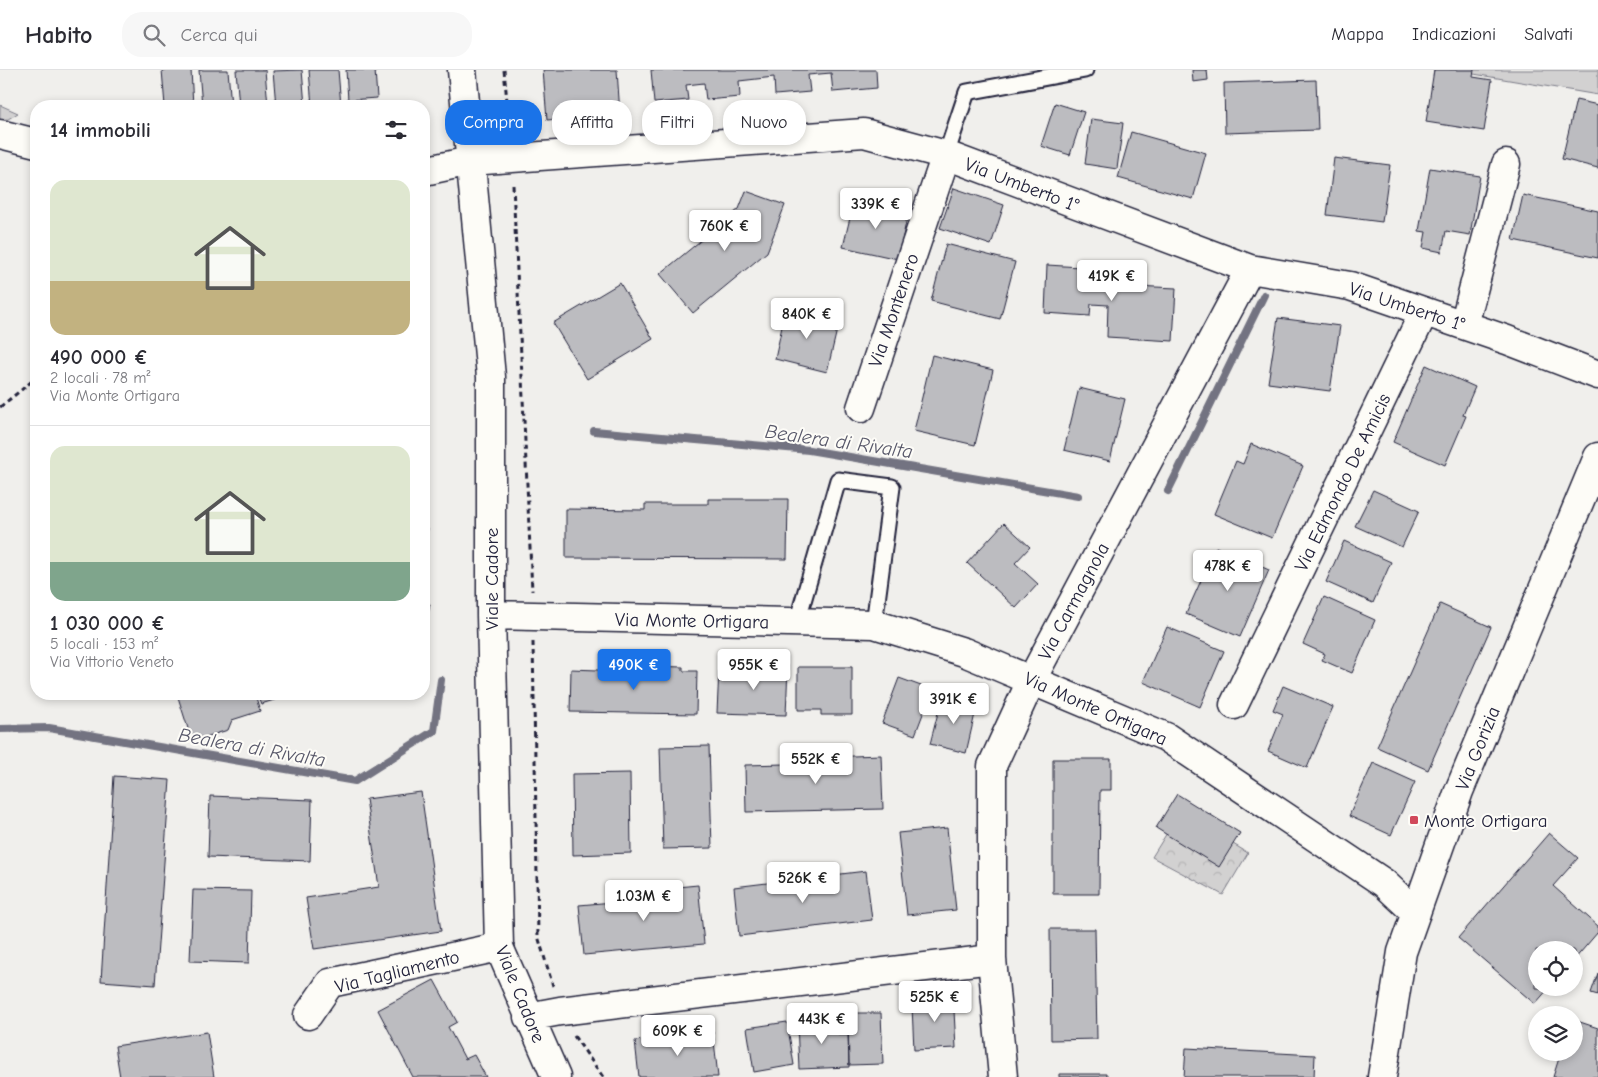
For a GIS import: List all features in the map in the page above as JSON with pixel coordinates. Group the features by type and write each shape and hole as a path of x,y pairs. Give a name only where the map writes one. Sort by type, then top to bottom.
{"street":[{"name":"Viale Cadore","path":"462,70 491,377 491,616 499,947 528,1017 556,1077"},
{"name":"Via Umberto 1°","path":"430,170 470,161 864,133 946,155 1250,269 1350,286 1464,325 1598,375"},
{"path":"0,134 30,142"},
{"name":"Via Montenero","path":"860,408 946,155"},
{"path":"1464,325 1506,164"},
{"name":"Via Carmagnola","path":"1002,1077 992,960 992,766 1032,679 1250,269"},
{"name":"Via Edmondo De Amicis","path":"1234,705 1424,312"},
{"name":"Via Gorizia","path":"1382,1077 1402,952 1459,791 1598,457"},
{"name":"Via Monte Ortigara","path":"491,616 874,624 964,652 1166,737 1384,883 1416,913"},
{"name":"Via Tagliamento","path":"308,1015 330,984 499,947"},
{"path":"528,1017 560,1011 992,960"}],"lane":[{"path":"946,155 967,92 1084,70"},
{"path":"797,622 838,480 892,487 874,624"}],"path":[{"path":"504,70 512,158 533,618 538,936 560,1011 577,1043 603,1077"},
{"path":"0,407 30,383"}],"green space":[{"path":"1450,70 1598,70 1598,95"},
{"path":"0,105 18,113 0,124"},
{"path":"1180,812 1248,853 1223,895 1152,857"}],"building":[{"path":"162,70 191,70 193,100 164,100"},
{"path":"199,70 228,70 230,100 202,100"},
{"path":"236,70 265,70 268,100 238,100"},
{"path":"302,70 304,100 275,100 273,71"},
{"path":"309,70 338,70 340,100 312,100"},
{"path":"346,70 375,70 377,98 348,100"},
{"path":"543,70 617,70 619,100 552,100 552,120 547,120"},
{"path":"651,70 876,70 877,88 833,92 831,73 808,75 810,92 775,95 774,77 739,81 740,97 706,100 704,83 686,85 688,100 654,100"},
{"path":"1192,70 1207,70 1208,80 1193,82"},
{"path":"1434,70 1474,70 1473,77 1492,80 1484,131 1426,122"},
{"path":"1316,80 1318,130 1225,133 1224,83"},
{"path":"1576,100 1598,105 1598,168 1562,159"},
{"path":"1055,103 1084,112 1070,155 1041,146"},
{"path":"1091,119 1123,123 1117,169 1085,164"},
{"path":"1131,132 1206,153 1193,199 1118,178"},
{"path":"1334,158 1390,165 1382,222 1327,215"},
{"path":"1430,168 1480,176 1470,235 1446,231 1442,252 1423,248 1426,232 1419,231"},
{"path":"954,188 1004,205 991,245 940,228"},
{"path":"746,191 785,205 767,252 693,313 660,274 739,209"},
{"path":"1523,195 1598,211 1598,258 1513,240"},
{"path":"854,201 908,213 898,259 843,247"},
{"path":"946,244 1015,262 1000,319 931,301"},
{"path":"1047,265 1114,269 1114,285 1176,288 1173,341 1107,337 1108,305 1091,304 1090,316 1045,313"},
{"path":"620,283 653,339 587,379 553,323"},
{"path":"786,308 839,321 827,372 775,359"},
{"path":"1278,318 1340,326 1330,391 1268,383"},
{"path":"932,355 993,370 975,445 914,431"},
{"path":"1426,365 1475,387 1463,415 1466,416 1445,465 1393,442"},
{"path":"1079,388 1125,399 1110,461 1064,450"},
{"path":"1251,444 1303,466 1272,538 1214,514 1236,461 1243,464"},
{"path":"1373,490 1419,511 1402,547 1355,526"},
{"path":"708,499 788,499 787,559 566,558 566,509 645,510 645,504 708,504"},
{"path":"1004,523 1030,547 1015,563 1038,584 1016,608 967,563"},
{"path":"1344,541 1391,562 1373,603 1326,582"},
{"path":"1216,547 1269,570 1240,637 1186,614"},
{"path":"1324,597 1375,620 1352,673 1322,660 1325,654 1303,644"},
{"path":"1440,604 1491,627 1428,770 1377,747"},
{"path":"1167,627 1224,651 1200,707 1143,682"},
{"path":"759,664 788,666 786,715 717,713 719,669 759,671"},
{"path":"643,666 683,667 683,671 697,671 696,714 570,712 571,669 624,671 624,675 643,676"},
{"path":"798,667 852,667 852,715 821,715 821,710 798,710"},
{"path":"899,678 932,690 915,735 882,723"},
{"path":"1283,686 1333,707 1307,768 1268,751 1283,714 1273,710"},
{"path":"942,697 977,705 966,753 930,744"},
{"path":"179,700 257,700 260,711 232,720 228,730 192,741"},
{"path":"259,700 274,700 261,704"},
{"path":"709,746 712,848 663,849 660,747"},
{"path":"881,755 883,809 746,812 745,765 825,763 825,757"},
{"path":"1053,759 1111,759 1111,790 1100,790 1099,894 1053,894"},
{"path":"1373,763 1415,782 1391,835 1349,816"},
{"path":"630,773 631,853 573,855 572,774"},
{"path":"114,776 170,780 155,985 101,981"},
{"path":"421,792 441,931 314,949 306,898 379,887 366,799"},
{"path":"1177,794 1240,833 1219,867 1156,828"},
{"path":"210,796 312,800 310,861 208,857"},
{"path":"947,828 956,910 907,915 898,833"},
{"path":"1549,833 1578,858 1553,886 1598,926 1598,932 1583,950 1583,941 1528,941 1528,996 1542,996 1535,1004 1458,938"},
{"path":"866,871 872,920 739,936 734,887"},
{"path":"698,885 704,944 584,955 579,905 647,899 646,890"},
{"path":"193,890 251,891 249,963 190,961"},
{"path":"1050,929 1095,929 1097,1039 1051,1040"},
{"path":"1598,973 1598,995 1591,993"},
{"path":"434,980 457,1022 448,1027 465,1059 474,1055 486,1077 413,1077 378,1010"},
{"path":"953,992 956,1048 914,1050 912,1006 926,1005 925,993"},
{"path":"848,1013 881,1013 883,1064 849,1065"},
{"path":"838,1020 839,1035 848,1035 849,1067 799,1069 797,1022"},
{"path":"787,1022 794,1065 754,1072 747,1028"},
{"path":"1583,1023 1598,1028 1598,1077 1553,1077 1558,1061 1583,1061"},
{"path":"207,1032 214,1077 120,1077 115,1046"},
{"path":"713,1032 718,1077 639,1077 635,1041"},
{"path":"1186,1048 1315,1055 1314,1077 1184,1077"},
{"path":"1059,1074 1107,1074 1107,1077 1059,1077"}],"waterway":[{"name":"Bealera di Rivalta","path":"1168,491 1264,295"},
{"name":"Bealera di Rivalta","path":"594,431 809,450 1078,496"},
{"name":"Bealera di Rivalta","path":"0,729 49,728 355,781 434,731 441,680"}],"place":[{"name":"Monte Ortigara","path":"1414,820"}]}
